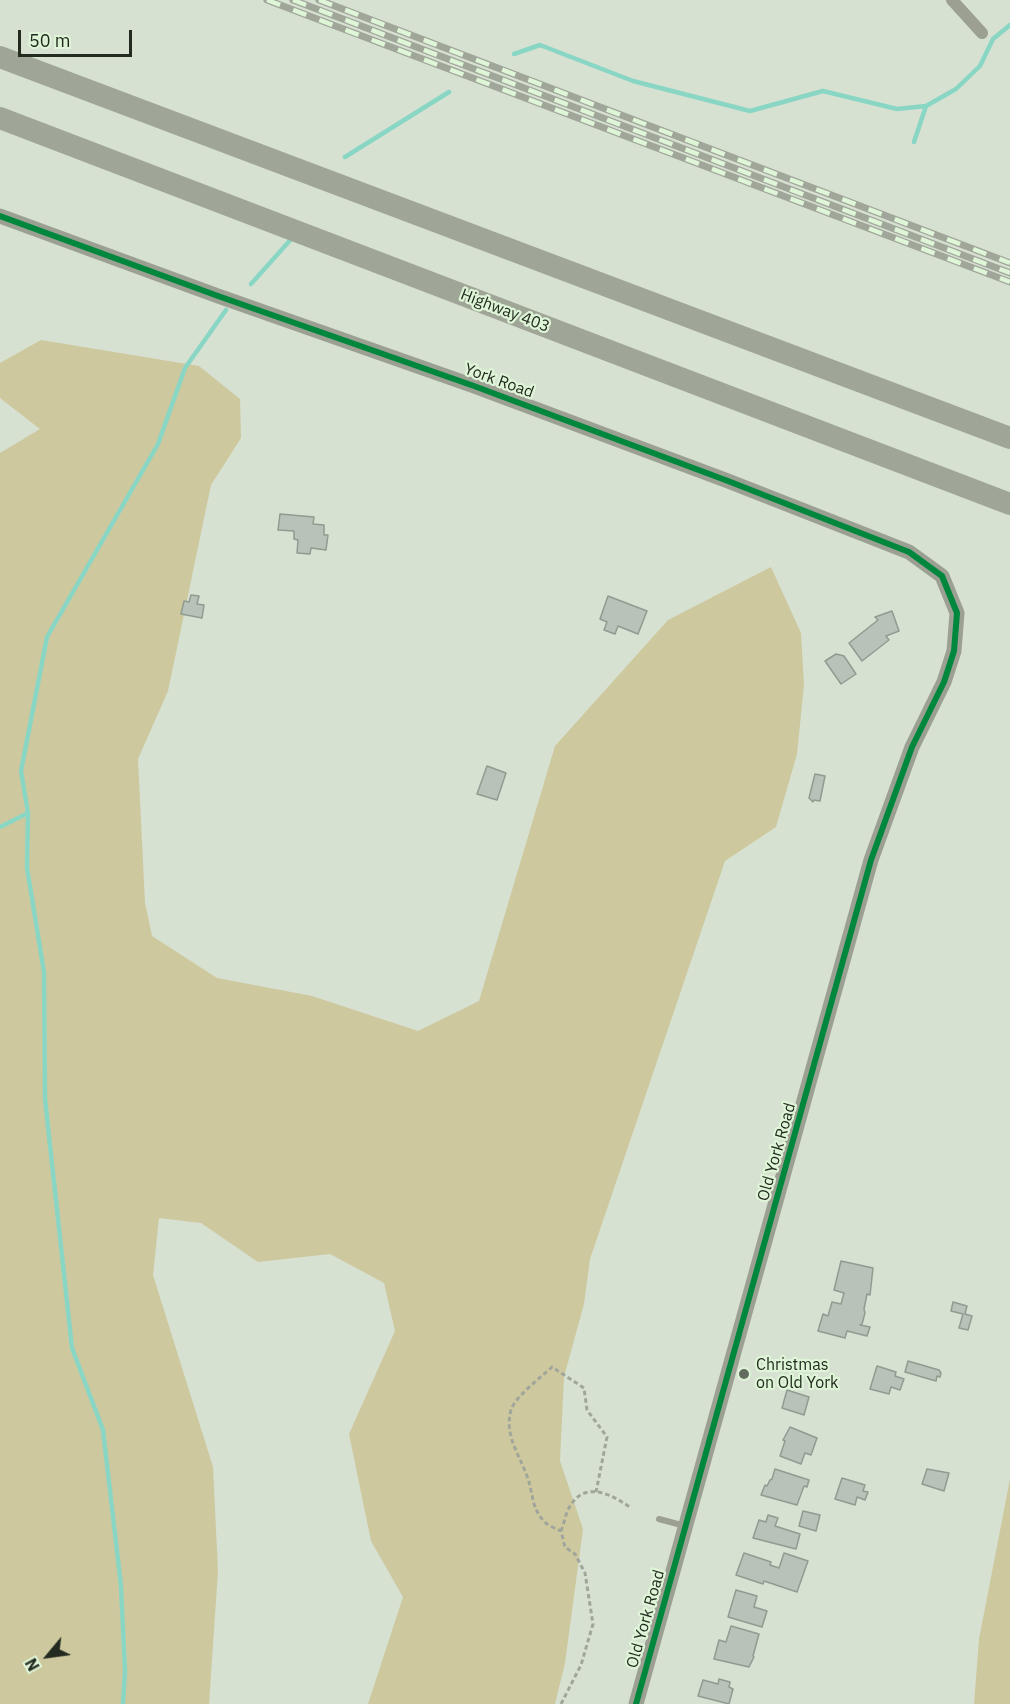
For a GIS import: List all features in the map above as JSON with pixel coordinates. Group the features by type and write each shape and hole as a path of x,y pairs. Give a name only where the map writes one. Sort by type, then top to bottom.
{"highway":[{"path":"0,57 1010,438"},
{"name":"Highway 403","path":"0,118 1010,504"}],"street":[{"path":"952,0 982,33"},
{"name":"York Road","path":"0,216 474,386 728,481 909,552 942,576 957,613"},
{"name":"Old York Road","path":"636,1704 871,860 912,747 944,682 954,651 957,613"}],"lane":[{"path":"659,1519 686,1526"}],"path":[{"path":"561,1531 543,1521 533,1503 528,1477 509,1430 511,1410 516,1399 552,1366 584,1388 587,1410 607,1437 596,1492"},
{"path":"561,1704 581,1665 593,1624 585,1573 575,1554 565,1548 561,1531 569,1507 584,1494 602,1492 613,1495 631,1508"}],"shaded area":[{"path":"41,340 199,366 240,399 241,438 211,485 168,691 138,759 145,903 152,936 217,978 312,996 418,1031 479,1001 555,746 668,620 771,567 801,633 804,685 797,754 776,827 725,861 590,1259 584,1304 564,1377 560,1461 583,1529 565,1663 555,1704 368,1704 403,1597 371,1541 349,1434 395,1331 384,1283 330,1254 258,1262 201,1223 159,1218 153,1275 213,1467 218,1571 209,1704 0,1704 0,453 40,429 0,398 0,363"},
{"path":"1010,1479 1010,1704 974,1704 979,1639"}],"building":[{"path":"280,514 314,517 313,524 324,525 324,535 328,535 326,550 311,548 310,554 297,553 298,540 294,539 294,531 278,530"},
{"path":"191,595 199,596 197,604 204,605 202,618 181,614 184,601 189,602"},
{"path":"608,596 647,611 638,634 618,626 615,634 604,630 607,622 600,619"},
{"path":"892,611 899,631 886,636 889,640 862,661 849,643 878,620 875,617"},
{"path":"836,654 844,656 856,674 841,684 825,661"},
{"path":"487,766 506,773 497,800 477,794"},
{"path":"815,774 825,776 820,801 814,800 813,802 809,798"},
{"path":"841,1261 873,1268 870,1295 867,1294 865,1313 860,1325 870,1327 867,1336 847,1331 845,1338 818,1331 823,1314 828,1316 832,1302 841,1304 844,1293 834,1290"},
{"path":"953,1302 967,1306 965,1314 972,1316 968,1330 959,1328 963,1314 951,1311"},
{"path":"908,1361 939,1370 940,1377 937,1376 936,1381 905,1372"},
{"path":"877,1366 896,1372 895,1376 904,1379 900,1390 891,1387 889,1394 870,1389"},
{"path":"787,1390 809,1397 804,1415 782,1408"},
{"path":"790,1427 817,1438 811,1455 805,1453 801,1464 780,1456 785,1441 783,1440"},
{"path":"775,1469 809,1480 807,1487 804,1486 797,1505 761,1495 765,1485 767,1486 772,1479"},
{"path":"927,1469 949,1473 944,1491 922,1484"},
{"path":"842,1478 865,1485 863,1491 868,1492 865,1500 857,1497 855,1505 835,1499"},
{"path":"803,1511 820,1515 816,1531 799,1526"},
{"path":"768,1515 778,1518 775,1526 800,1534 796,1549 753,1538 759,1520 766,1522"},
{"path":"744,1553 771,1562 770,1565 779,1568 784,1553 808,1561 797,1592 736,1575"},
{"path":"736,1590 757,1596 754,1607 767,1611 762,1627 728,1617"},
{"path":"731,1626 759,1634 754,1657 749,1667 714,1659 719,1640 726,1642"},
{"path":"719,1679 730,1682 729,1687 733,1689 729,1704 698,1696 703,1680 718,1684"}],"waterway":[{"path":"514,54 540,45 633,81 750,111 823,91 897,109 926,106 956,89 980,66 993,39 1010,25"},
{"path":"345,157 449,92"},
{"path":"914,142 926,106"},
{"path":"251,284 293,237"},
{"path":"123,1704 125,1671 121,1586 103,1430 72,1348 45,1099 44,972 27,868 28,813 21,771 47,637 158,444 185,368 226,310"},
{"path":"0,827 28,813"}],"railway":[{"path":"267,0 1010,282"},
{"path":"293,0 1010,273"},
{"path":"319,0 1010,263"}],"cycle path":[{"path":"0,216 474,386 728,481 909,552 942,576 957,613 954,651 944,682 912,747 871,860 636,1704"}],"place":[{"name":"Christmas on Old York","path":"744,1374"}]}
